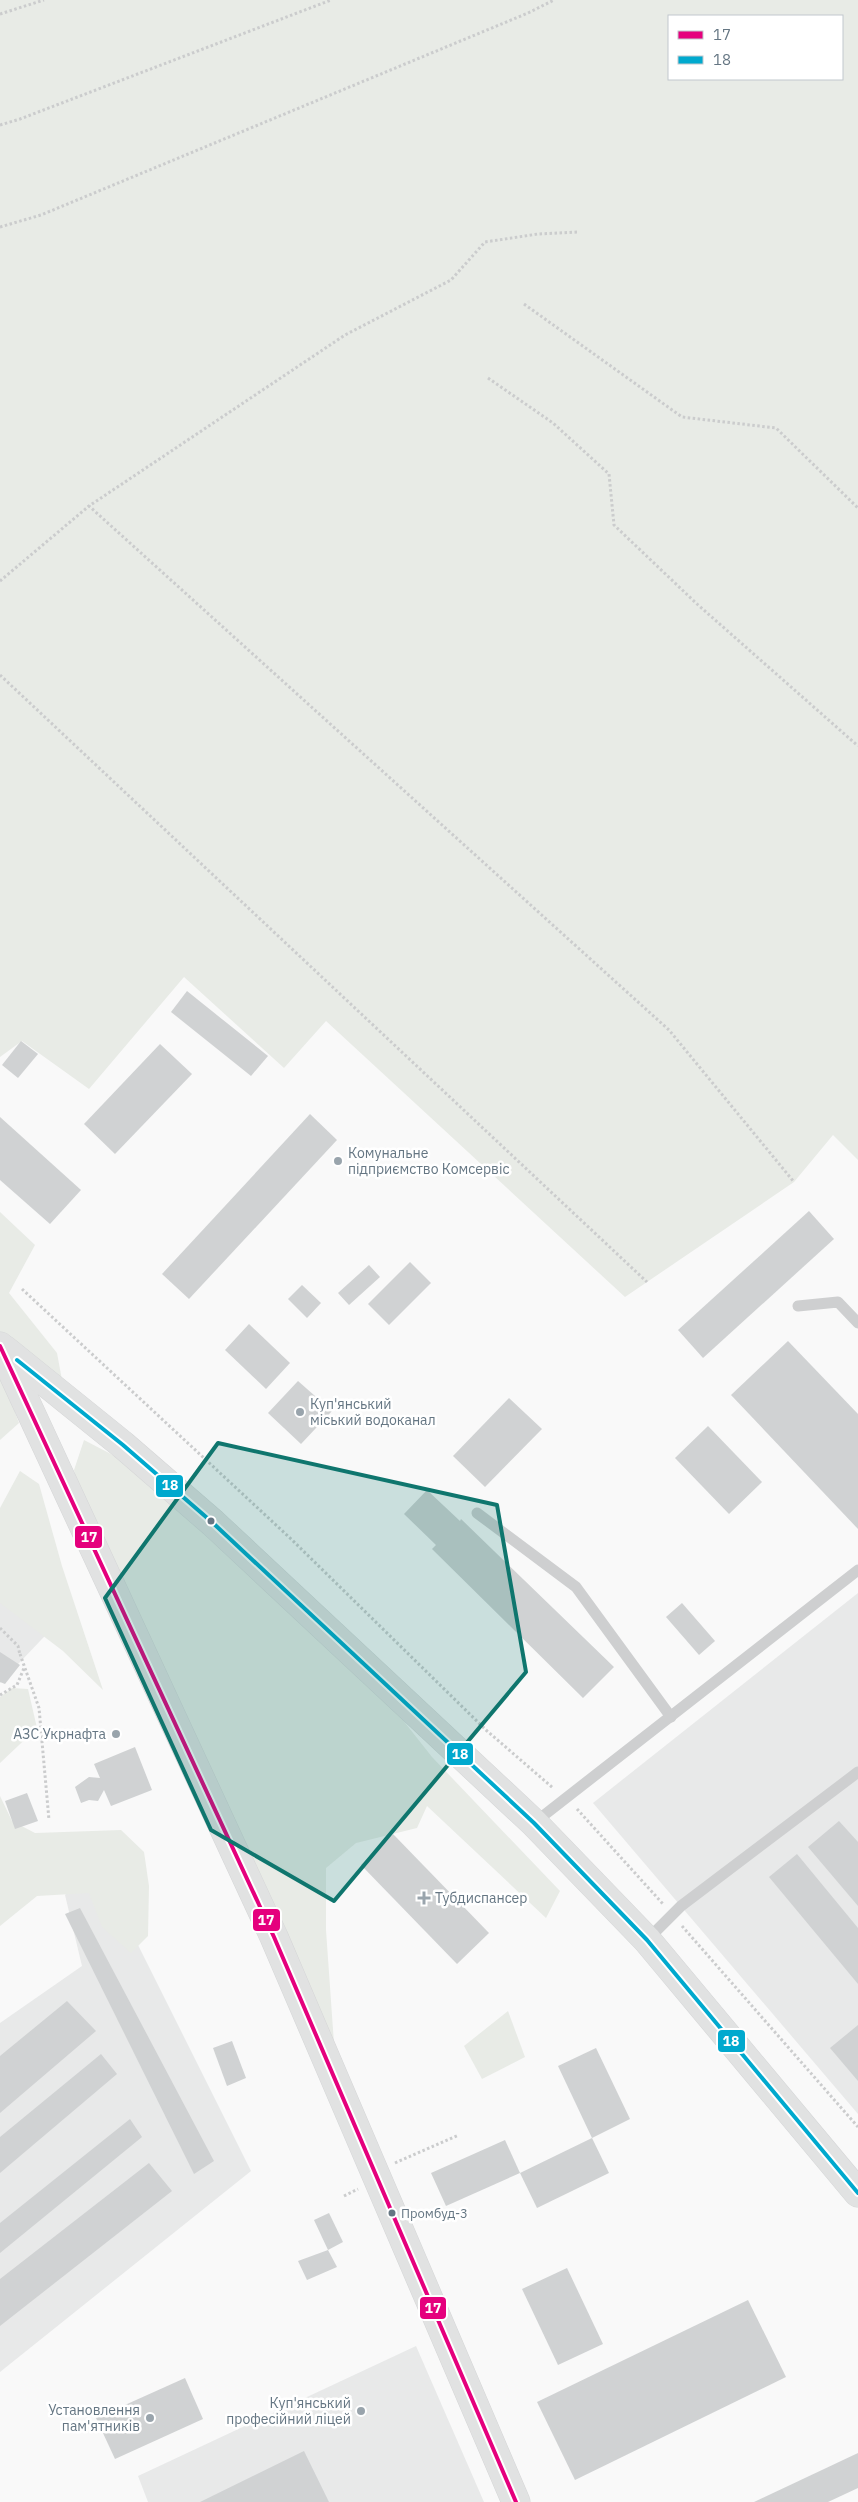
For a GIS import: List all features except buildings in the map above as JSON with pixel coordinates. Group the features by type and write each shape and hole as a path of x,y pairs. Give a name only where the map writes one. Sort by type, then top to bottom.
{"main road":[{"path":"0,1346 123,1445 213,1523 534,1823 647,1940 858,2193"},
{"path":"0,1346 274,1937 516,2502"}],"lane":[{"path":"798,1306 838,1302 858,1323"},
{"path":"477,1514 576,1587 671,1716"},
{"path":"534,1823 858,1570"},
{"path":"647,1940 672,1915 858,1772"}],"path":[{"path":"0,14 44,0"},
{"path":"0,125 331,0"},
{"path":"0,227 50,211 528,14 554,0"},
{"path":"0,581 89,506 345,335 451,280 485,242 538,234 577,232"},
{"path":"524,304 682,417 776,428 858,508"},
{"path":"488,378 553,423 609,474 614,525 697,604 858,746"},
{"path":"89,506 669,1030 794,1182"},
{"path":"0,675 647,1282"},
{"path":"22,1289 290,1538 486,1730 587,1818 858,2127"},
{"path":"0,1628 18,1646 24,1671 17,1685 0,1695"},
{"path":"20,1654 39,1708 49,1820"},
{"path":"344,2196 378,2180 393,2164 459,2135"}],"highlighted area":[{"path":"218,1443 497,1505 526,1672 334,1901 211,1830 105,1598"}],"shaded area":[{"path":"0,0 858,0 858,1160 833,1135 794,1182 625,1297 326,1021 284,1068 184,977 89,1089 22,1041 0,1057"},
{"path":"0,1212 35,1245 9,1293 57,1353 62,1380 0,1368"},
{"path":"0,1372 19,1423 0,1440"},
{"path":"84,1440 134,1466 361,1667 432,1757 560,1891 546,1918 427,1806 417,1828 356,1843 326,1868 326,1930 335,2058 80,1503 74,1470"},
{"path":"20,1471 39,1484 62,1566 103,1690 63,1651 0,1603 0,1508"},
{"path":"0,1540 61,1619 0,1683"},
{"path":"858,1593 858,2114 593,1803"},
{"path":"12,1688 28,1689 37,1728 0,1763 0,1697"},
{"path":"0,1796 12,1821 35,1833 121,1830 144,1852 149,1886 148,1936 131,1953 102,1927 89,1893 37,1896 0,1926"},
{"path":"97,1863 251,2171 0,2372 0,2023 82,1966 65,1895"},
{"path":"508,2011 525,2057 482,2079 464,2046"},
{"name":"Куп'янський професійний ліцей","path":"416,2346 484,2502 148,2502 138,2476"}],"transit line":[{"name":"17","path":"0,1346 274,1937 516,2502"},
{"name":"18","path":"17,1360 123,1445 213,1523 534,1823 647,1940 858,2193"}],"place":[{"name":"Комунальне пiдприємство Комсервiс","path":"338,1161"},
{"name":"Куп'янський міський водоканал","path":"300,1412"},
{"name":"АЗС Укрнафта","path":"116,1734"},
{"name":"Тубдиспансер","path":"424,1898"},
{"name":"Промбуд-3","path":"392,2213"},
{"name":"Куп'янський професійний ліцей","path":"361,2411"},
{"name":"Установлення пам'ятників","path":"150,2418"}]}
